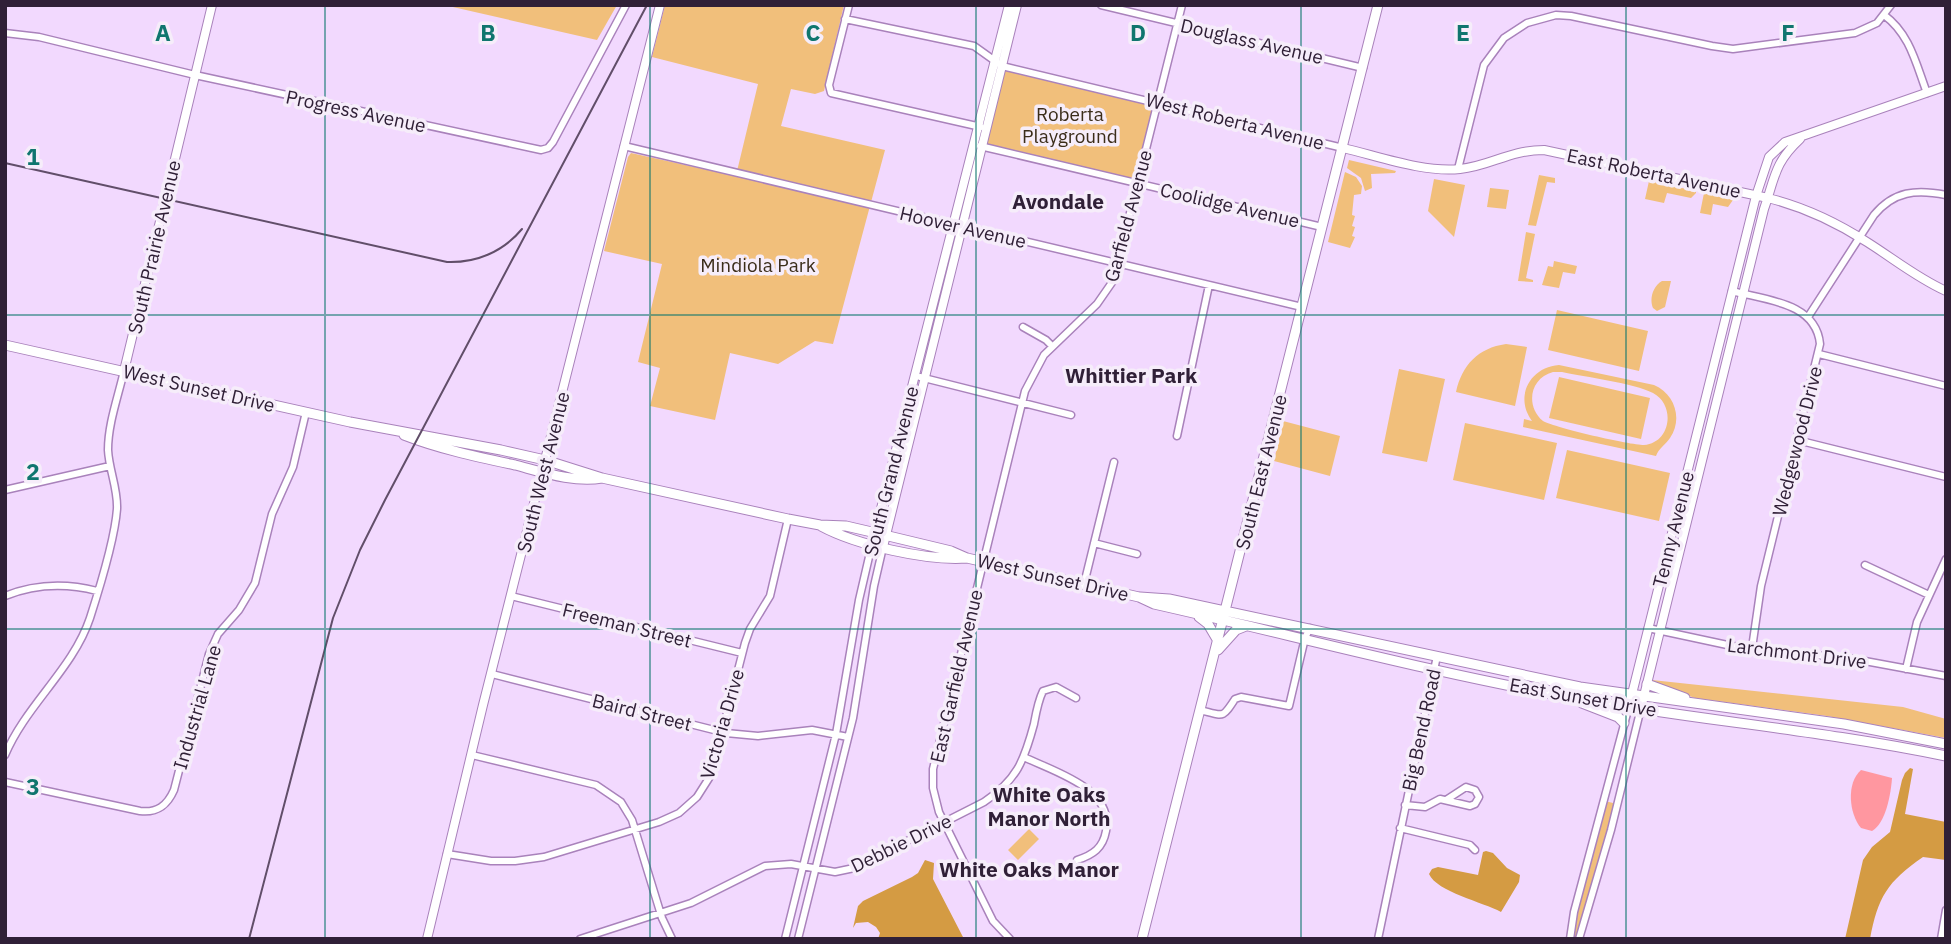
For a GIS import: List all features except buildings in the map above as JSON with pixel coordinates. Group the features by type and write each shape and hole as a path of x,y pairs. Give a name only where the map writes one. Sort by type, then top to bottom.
{"main road":[{"name":"South East Avenue","path":"1142,939 1378,5"},
{"name":"West Sunset Drive","path":"5,345 393,431 462,442 545,460 602,478 788,519 820,525 846,526 951,551 983,562 1139,597 1154,604 1225,615"},
{"name":"West Sunset Drive","path":"393,431 542,472 593,480 602,478"},
{"name":"West Sunset Drive","path":"820,525 844,538 883,547 949,559 967,558"},
{"name":"West Sunset Drive","path":"1139,597 1154,596 1225,615"},
{"path":"1230,597 1257,617"},
{"path":"1181,610 1206,622 1217,641"},
{"name":"East Sunset Drive","path":"1225,615 1257,617 1563,684 1844,724 1946,744"},
{"name":"East Sunset Drive","path":"1225,615 1248,625 1571,697 1842,736 1946,756"},
{"path":"1214,654 1236,630 1248,625"},
{"path":"1647,684 1699,704"},
{"path":"1571,697 1624,723"}],"street":[{"name":"South Prairie Avenue","path":"5,755 27,715 78,644 89,621 117,513 108,449 110,427 212,5"},
{"name":"Progress Avenue","path":"5,33 39,37 195,75 544,150 553,142 626,5"},
{"name":"South West Avenue","path":"427,939 660,5"},
{"path":"849,5 829,85 831,93 982,128"},
{"name":"South Grand Avenue","path":"999,63 1009,5"},
{"name":"South Grand Avenue","path":"798,939 848,737 883,547 881,534 982,128 1017,5"},
{"name":"Douglass Avenue","path":"1101,5 1363,68"},
{"name":"Garfield Avenue","path":"983,562 1023,403 1035,368 1052,346 1105,295 1117,264 1182,5"},
{"path":"1458,169 1480,76 1489,56 1504,38 1521,26 1543,17 1564,15 1730,49 1855,33 1870,27 1891,5"},
{"path":"1564,6 1564,15"},
{"path":"1884,15 1896,23 1906,37 1927,93"},
{"name":"West Roberta Avenue","path":"845,19 974,46 999,63 1343,148"},
{"name":"Tenny Avenue","path":"1570,939 1756,195 1769,157 1785,142 1946,86"},
{"name":"Tenny Avenue","path":"1579,939 1617,804 1768,198 1778,164 1800,139"},
{"name":"Hoover Avenue","path":"624,146 1302,307"},
{"name":"Coolidge Avenue","path":"978,146 1322,227"},
{"name":"East Roberta Avenue","path":"1343,148 1433,168 1458,169 1519,151 1544,150 1756,195 1821,216 1860,237 1910,272 1946,291"},
{"path":"1732,291 1790,306 1808,317 1882,206 1897,196 1920,191 1946,195"},
{"path":"1177,436 1209,285"},
{"name":"Wedgewood Drive","path":"1752,648 1761,586 1819,354 1818,333 1808,317"},
{"path":"1023,327 1052,346"},
{"path":"1819,354 1946,386"},
{"path":"920,377 1071,415"},
{"name":"Industrial Lane","path":"5,782 140,811 161,808 169,800 214,642 255,583 272,514 293,467 306,412"},
{"path":"1797,440 1946,477"},
{"path":"1084,584 1114,462"},
{"path":"5,490 110,466"},
{"name":"Victoria Drive","path":"447,854 478,860 515,861 544,857 671,818 692,803 711,775 742,653 750,629 764,609 773,587 788,519"},
{"name":"South Grand Avenue","path":"785,939 836,734 859,600 872,544 881,534"},
{"path":"1094,543 1137,554"},
{"path":"1906,669 1914,632 1946,559"},
{"name":"East Garfield Avenue","path":"983,562 933,769 935,800 993,921 1010,939"},
{"path":"1865,565 1929,596"},
{"path":"5,596 65,584 97,591"},
{"name":"Freeman Street","path":"511,596 742,653"},
{"path":"1200,710 1224,714 1229,711 1233,701 1241,697 1289,706 1305,638 1310,628"},
{"name":"Larchmont Drive","path":"1648,628 1712,642 1854,659 1946,676"},
{"name":"Big Bend Road","path":"1378,939 1437,656"},
{"path":"1640,661 1652,664"},
{"name":"Baird Street","path":"492,674 723,732 758,736 812,730 848,737"},
{"name":"Debbie Drive","path":"585,938 661,914 708,895 765,866 784,863 816,870 849,870 1002,790 1024,757 1043,691 1056,687 1076,698"},
{"path":"1842,736 1844,724"},
{"path":"472,755 602,788 624,805 672,939"},
{"path":"1024,757 1084,787 1097,797 1101,804 1107,824 1104,840 1094,853 1077,860"},
{"name":"Big Bend Road","path":"1405,804 1422,807 1437,800 1446,800 1470,806 1475,804 1479,797 1475,790 1466,787 1446,800"},
{"path":"1605,801 1617,804"},
{"path":"1400,828 1470,845 1475,850"},
{"path":"1584,876 1596,879"},
{"path":"1941,939 1946,910"}],"green space":[{"path":"444,5 617,5 597,40"},
{"name":"Mindiola Park","path":"665,5 844,5 824,91 815,94 791,89 781,126 885,150 833,344 815,341 778,364 730,353 715,420 650,406 660,368 638,362 662,264 604,251 631,153 735,176 738,167 758,84 652,57"},
{"name":"Roberta Playground","path":"1002,66 1157,103 1137,183 982,147"},
{"path":"1349,160 1396,171 1371,174 1372,188 1365,191 1361,178 1347,168"},
{"path":"1345,172 1356,177 1362,186 1361,194 1354,195 1352,215 1355,216 1352,226 1355,227 1352,236 1355,237 1350,248 1328,242"},
{"path":"1539,175 1555,178 1555,183 1547,182 1536,226 1528,225"},
{"path":"1434,179 1465,185 1454,237 1428,211"},
{"path":"1649,181 1696,193 1691,198 1667,193 1664,203 1645,199"},
{"path":"1490,188 1509,190 1506,209 1487,207"},
{"path":"1704,193 1733,200 1728,207 1713,204 1711,215 1700,213"},
{"path":"1526,232 1535,234 1526,278 1533,282 1518,281"},
{"path":"1554,261 1577,266 1575,274 1563,272 1559,288 1542,285 1548,266 1553,267"},
{"path":"1662,281 1671,281 1665,307 1657,311 1653,308 1652,297 1654,289"},
{"path":"1557,310 1648,331 1639,371 1548,350"},
{"path":"1506,344 1527,347 1515,406 1456,392 1462,374 1473,359 1487,349"},
{"path":"1559,365 1654,385 1672,401 1676,415 1674,431 1656,456 1523,427 1524,419 1532,421 1525,402 1528,385 1540,371","holes":["1562,372 1622,383 1653,393 1665,406 1665,431 1653,443 1644,445 1593,436 1543,421 1537,415 1532,400 1535,386 1545,375"]},
{"path":"1399,369 1445,379 1427,462 1382,453"},
{"path":"1559,377 1650,398 1641,439 1549,418"},
{"path":"1283,421 1340,436 1330,476 1274,461"},
{"path":"1465,423 1557,443 1544,500 1453,480"},
{"path":"1567,450 1670,473 1659,521 1556,498"},
{"path":"1652,680 1903,707 1946,719 1946,738 1827,716 1695,698 1652,683"},
{"path":"1605,801 1617,804 1581,939 1570,939"},
{"path":"1029,829 1039,839 1018,860 1008,850"}],"shaded area":[{"path":"1910,768 1913,769 1905,814 1946,822 1946,860 1923,857 1911,866 1886,892 1870,939 1845,939 1863,860 1872,847 1890,832 1902,780"},
{"path":"1861,770 1892,778 1884,815 1872,831 1861,828 1852,807 1851,790"},
{"path":"1483,852 1493,853 1507,868 1520,875 1519,882 1501,912 1441,886 1429,874 1432,869 1438,867 1478,875"},
{"path":"925,860 934,863 933,879 964,939 878,939 880,933 868,922 856,923 853,928 858,906 863,901 912,877 918,873"}],"railway":[{"path":"249,939 333,618 360,550 647,5"},
{"path":"5,163 447,262 478,258 498,250 522,229"}],"district":[{"name":"Avondale","path":"1058,202"},
{"name":"Whittier Park","path":"1131,376"},
{"name":"White Oaks Manor North","path":"1049,807"},
{"name":"White Oaks Manor","path":"1029,870"}]}
